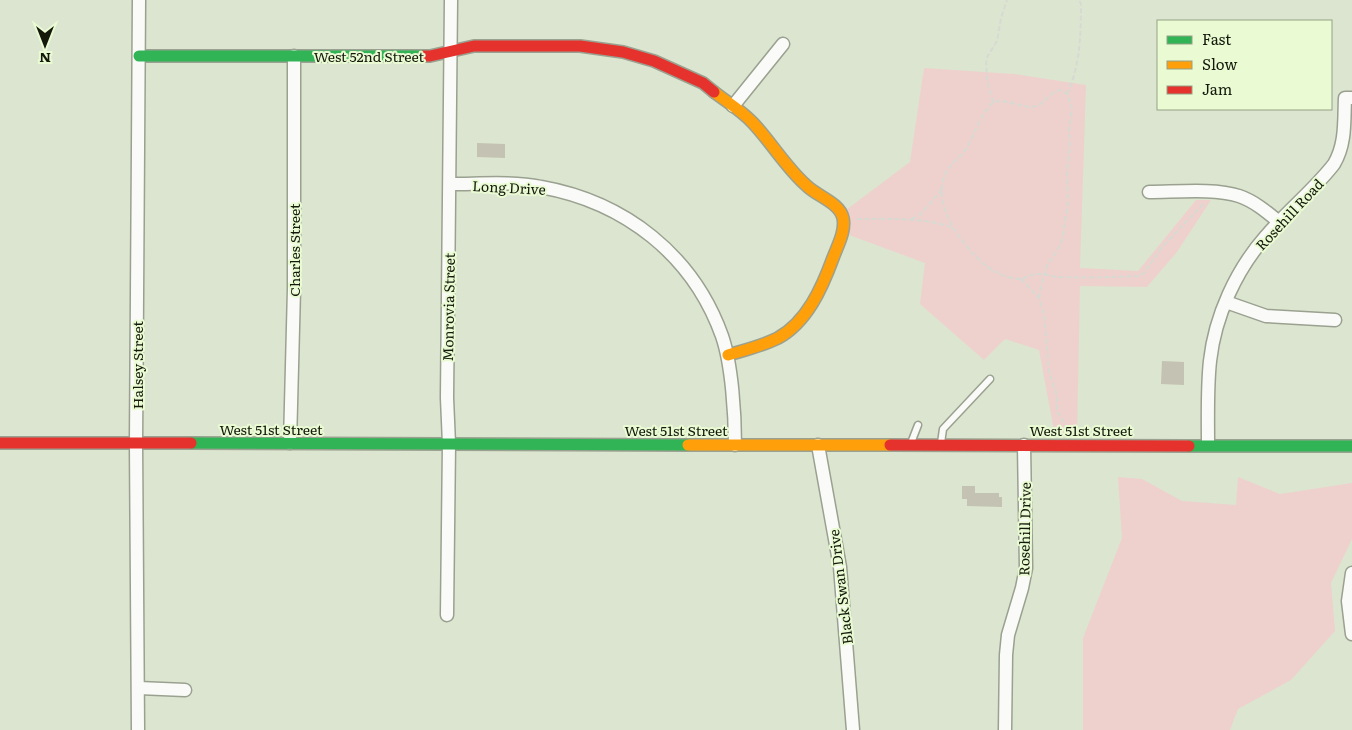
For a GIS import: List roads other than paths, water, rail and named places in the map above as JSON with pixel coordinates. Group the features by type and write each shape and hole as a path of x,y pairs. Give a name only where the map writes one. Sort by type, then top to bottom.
{"street":[{"name":"Halsey Street","path":"138,730 136,443 139,0"},
{"name":"Monrovia Street","path":"447,615 451,0"},
{"path":"733,106 783,44"},
{"name":"West 52nd Street","path":"139,56 430,56 474,46 580,46 623,52 654,60 703,83 752,122 806,186 838,209 843,224 818,296 794,326 770,341 728,355"},
{"name":"Charles Street","path":"290,443 294,280 294,56"},
{"name":"Rosehill Road","path":"1208,445 1210,360 1216,329 1226,302 1250,256 1279,222 1328,172 1340,154 1348,98"},
{"name":"Long Drive","path":"450,184 539,186 567,192 611,209 637,224 667,250 698,287 712,311 723,337 728,355 735,445"},
{"path":"1149,192 1206,192 1239,196 1252,201 1279,222"},
{"path":"1226,302 1266,316 1335,320"},
{"name":"West 51st Street","path":"0,443 1352,446"},
{"name":"Black Swan Drive","path":"818,445 840,566 853,730"},
{"name":"Rosehill Drive","path":"1005,730 1008,635 1026,568 1024,445"},
{"path":"1352,573 1348,601 1352,634"},
{"path":"138,688 185,690"}],"lane":[{"path":"940,445 943,429 990,379"},
{"path":"911,444 918,425"}]}
